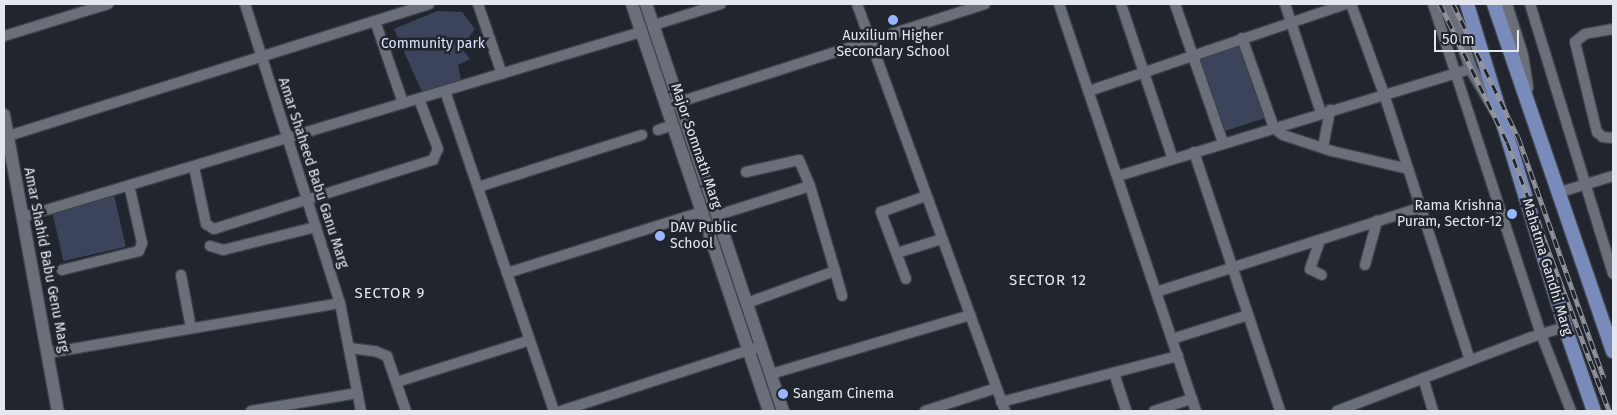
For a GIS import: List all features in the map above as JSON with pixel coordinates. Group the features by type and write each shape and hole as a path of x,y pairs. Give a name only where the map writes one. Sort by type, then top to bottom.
{"main road":[{"name":"Mahatma Gandhi Marg","path":"1467,4 1565,327 1594,411"},
{"path":"1494,4 1557,193 1613,351"}],"street":[{"path":"4,36 108,4"},
{"name":"Amar Shaheed Babu Ganu Marg","path":"245,4 340,302 360,411"},
{"path":"8,136 429,4"},
{"path":"478,4 502,74"},
{"name":"Major Somnath Marg","path":"632,4 769,411"},
{"name":"Major Somnath Marg","path":"646,4 783,411"},
{"path":"654,25 721,4"},
{"path":"857,4 1003,407 1114,373 1178,356"},
{"path":"667,106 985,4"},
{"path":"1059,4 1196,411"},
{"path":"1121,4 1173,159"},
{"path":"1175,4 1191,55 1224,143"},
{"path":"1285,4 1326,112 1323,148"},
{"path":"1089,92 1191,55 1346,4"},
{"path":"1351,4 1384,94 1470,360"},
{"path":"1433,4 1541,334 1571,411"},
{"path":"1449,4 1471,69 1502,121"},
{"path":"1506,4 1522,55 1531,115"},
{"path":"1530,4 1613,273"},
{"path":"375,21 403,103"},
{"path":"1613,29 1585,34 1575,42 1597,132 1603,137 1613,138"},
{"path":"23,217 641,32"},
{"path":"1242,38 1274,128 1283,135 1323,148 1408,169"},
{"path":"1118,176 1471,69"},
{"path":"445,91 554,411"},
{"path":"194,167 208,228 214,229 437,158 438,150 419,99"},
{"name":"Amar Shahid Babu Genu Marg","path":"4,115 58,411"},
{"path":"658,130 673,126"},
{"path":"478,187 642,135"},
{"path":"1194,152 1280,411"},
{"path":"746,172 798,160 810,186 842,296"},
{"path":"1557,193 1613,176"},
{"path":"62,270 139,252 142,243 130,186"},
{"path":"718,215 810,186"},
{"path":"906,279 881,212 926,196"},
{"path":"1156,292 1420,208"},
{"path":"507,273 702,212"},
{"path":"1365,265 1376,222"},
{"path":"210,246 223,250 316,227"},
{"path":"897,253 942,239"},
{"path":"1320,240 1310,270 1322,275"},
{"path":"747,303 835,272"},
{"path":"181,275 191,328"},
{"path":"48,353 340,302"},
{"path":"771,374 970,315"},
{"path":"1172,339 1248,315"},
{"path":"1338,411 1470,360 1565,327"},
{"path":"397,382 530,340"},
{"path":"561,411 761,346"},
{"path":"349,348 383,353 390,360 406,411"},
{"path":"1114,373 1126,411"},
{"path":"1423,378 1433,411"},
{"path":"925,411 996,388"},
{"path":"251,411 276,409 357,393"},
{"path":"1154,411 1192,399"}],"green space":[{"name":"Community park","path":"437,11 462,12 475,29 469,37 471,44 462,49 470,59 458,65 461,80 422,92 394,29"},
{"path":"1240,43 1264,118 1224,131 1199,56"},
{"path":"114,195 126,247 64,261 52,209"}],"railway":[{"path":"1440,4 1507,142 1609,411"},
{"path":"1453,4 1518,137 1604,378"}],"place":[{"name":"Auxilium Higher Secondary School","path":"893,20"},
{"name":"Rama Krishna Puram, Sector-12","path":"1512,214"},
{"name":"DAV Public School","path":"660,236"},
{"name":"Sangam Cinema","path":"783,394"}],"district":[{"name":"SECTOR 12","path":"1048,281"},
{"name":"SECTOR 9","path":"390,294"}]}
